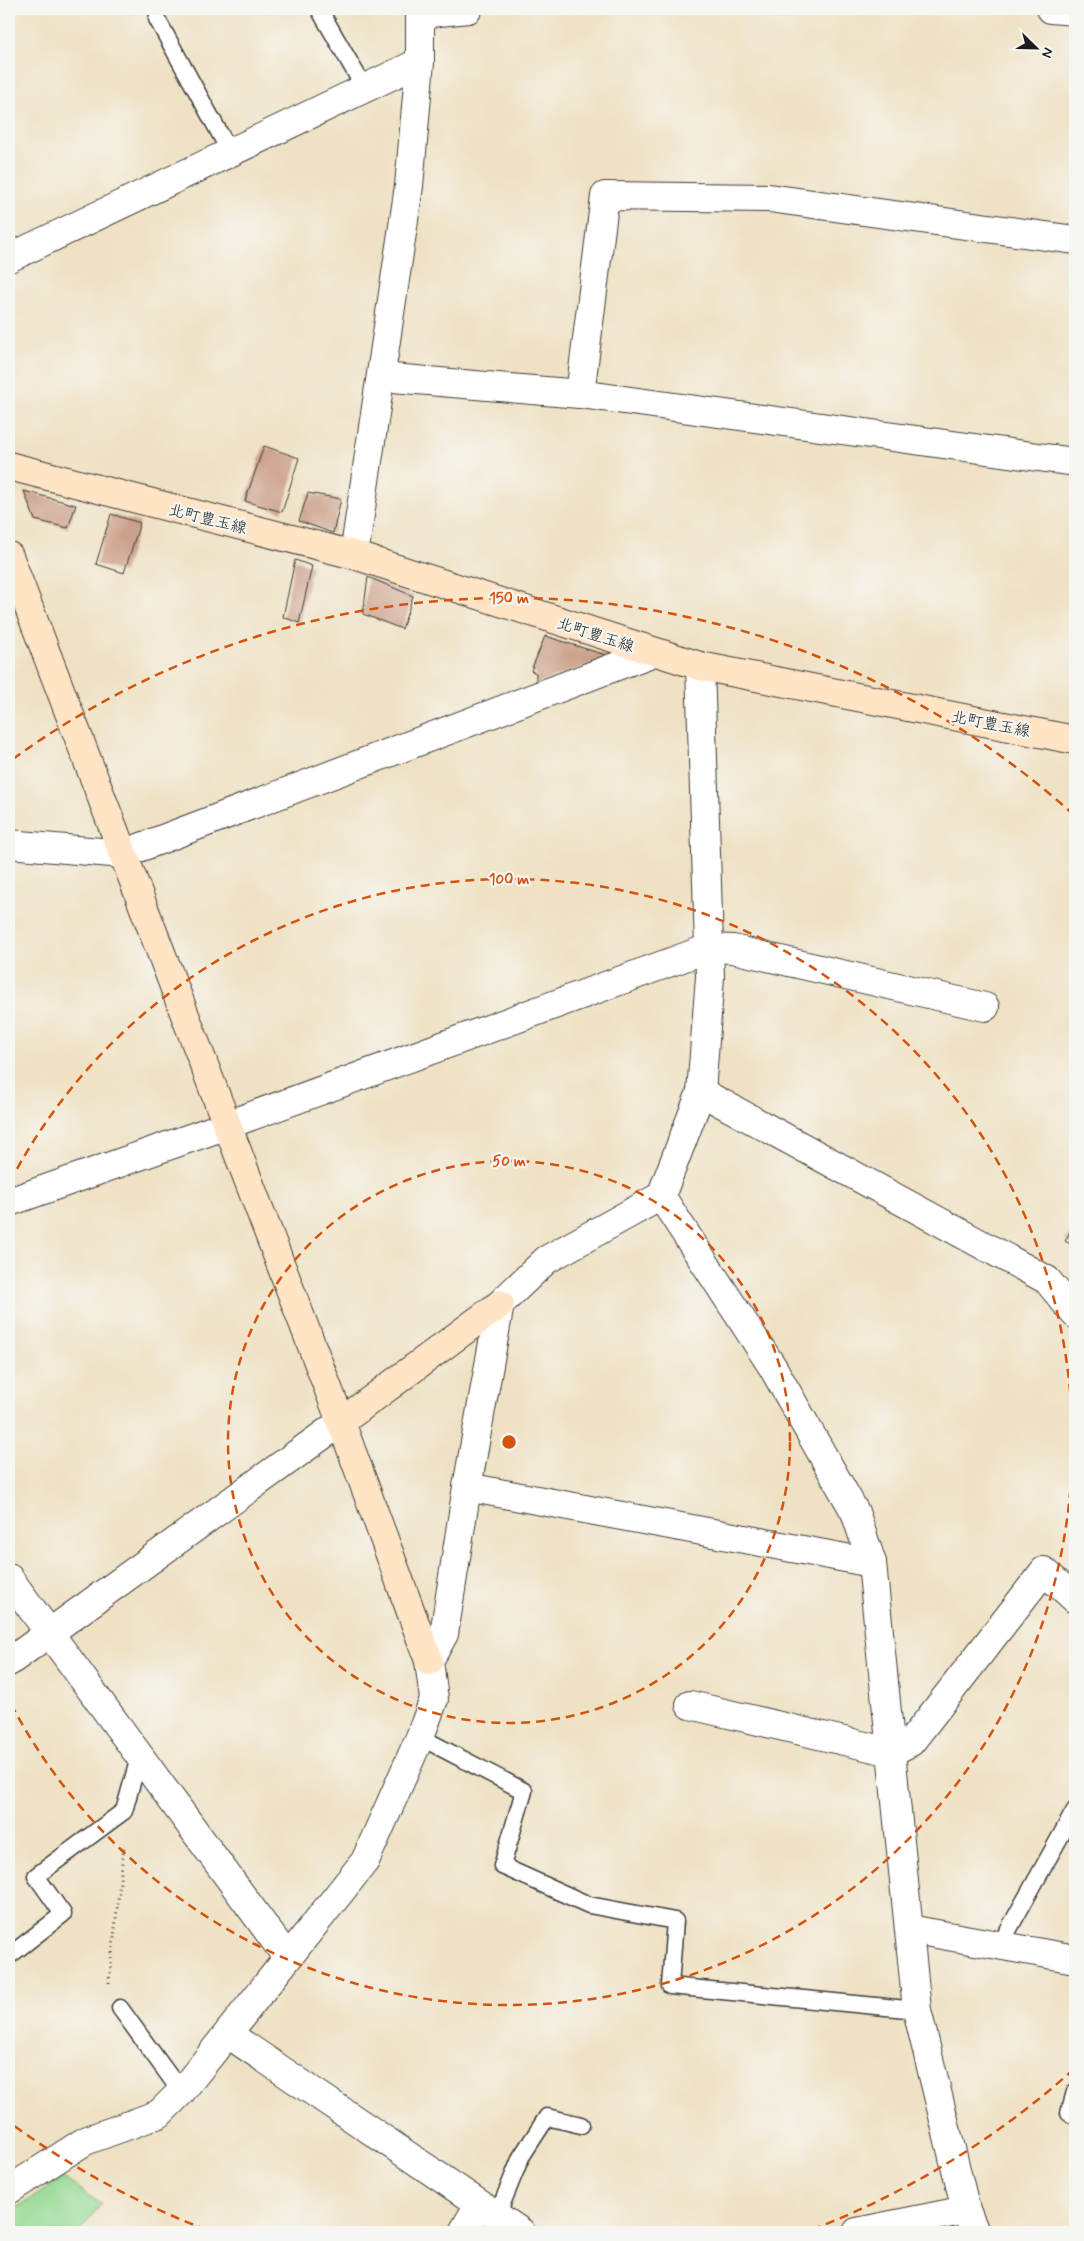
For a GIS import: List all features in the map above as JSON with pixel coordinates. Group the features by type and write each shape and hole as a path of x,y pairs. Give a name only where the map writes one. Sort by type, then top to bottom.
{"street":[{"path":"354,555 409,186 420,62 420,14 468,9"},
{"path":"1051,9 1075,12"},
{"path":"9,258 420,62"},
{"path":"580,394 605,196 768,198 1075,240"},
{"path":"381,377 580,394 1075,462"},
{"name":"北町豊玉線","path":"9,466 354,555 700,666 1075,740"},
{"path":"9,556 341,1422 429,1661 434,1700 420,1737 365,1861 181,2092 159,2114 85,2141 9,2190"},
{"path":"9,844 123,854 654,652"},
{"path":"9,1662 341,1422 500,1304 546,1260 661,1196 701,1092 710,977 700,666"},
{"path":"9,1202 227,1125 709,948 733,949 985,1007"},
{"path":"701,1092 1047,1280 1075,1314"},
{"path":"661,1196 772,1366 855,1512 872,1563 918,2010 971,2221 857,2232"},
{"path":"429,1661 444,1634 467,1487 500,1304"},
{"path":"467,1487 872,1563"},
{"path":"690,1705 891,1752 911,1742 1044,1571 1075,1599"},
{"path":"9,1578 140,1754 287,1958"},
{"path":"909,1929 1075,1959"},
{"path":"228,2034 521,2232"},
{"path":"463,2232 488,2210"}],"lane":[{"path":"318,9 365,88"},
{"path":"157,19 230,152"},
{"path":"420,1737 524,1791 502,1866 588,1905 675,1921 670,1986 918,2010"},
{"path":"9,1956 63,1914 36,1876 124,1811 140,1754"},
{"path":"1000,1945 1075,1810"},
{"path":"120,2008 181,2092"},
{"path":"1075,2092 1069,2113 1075,2116"},
{"path":"488,2210 547,2117 581,2124"}],"path":[{"path":"120,2008 108,1989 127,1821 124,1811"}],"green space":[{"path":"63,2178 101,2204 79,2232 9,2232 9,2213"}],"building":[{"path":"264,446 299,458 282,512 245,501"},
{"path":"24,491 76,505 68,528 35,520"},
{"path":"308,493 341,499 333,533 299,521"},
{"path":"111,514 140,523 124,573 96,564"},
{"path":"295,560 312,566 299,623 283,617"},
{"path":"368,577 413,596 402,629 363,614"},
{"path":"545,636 612,657 536,684 536,673 531,671"},
{"path":"1075,1223 1075,1247 1065,1241"}]}
